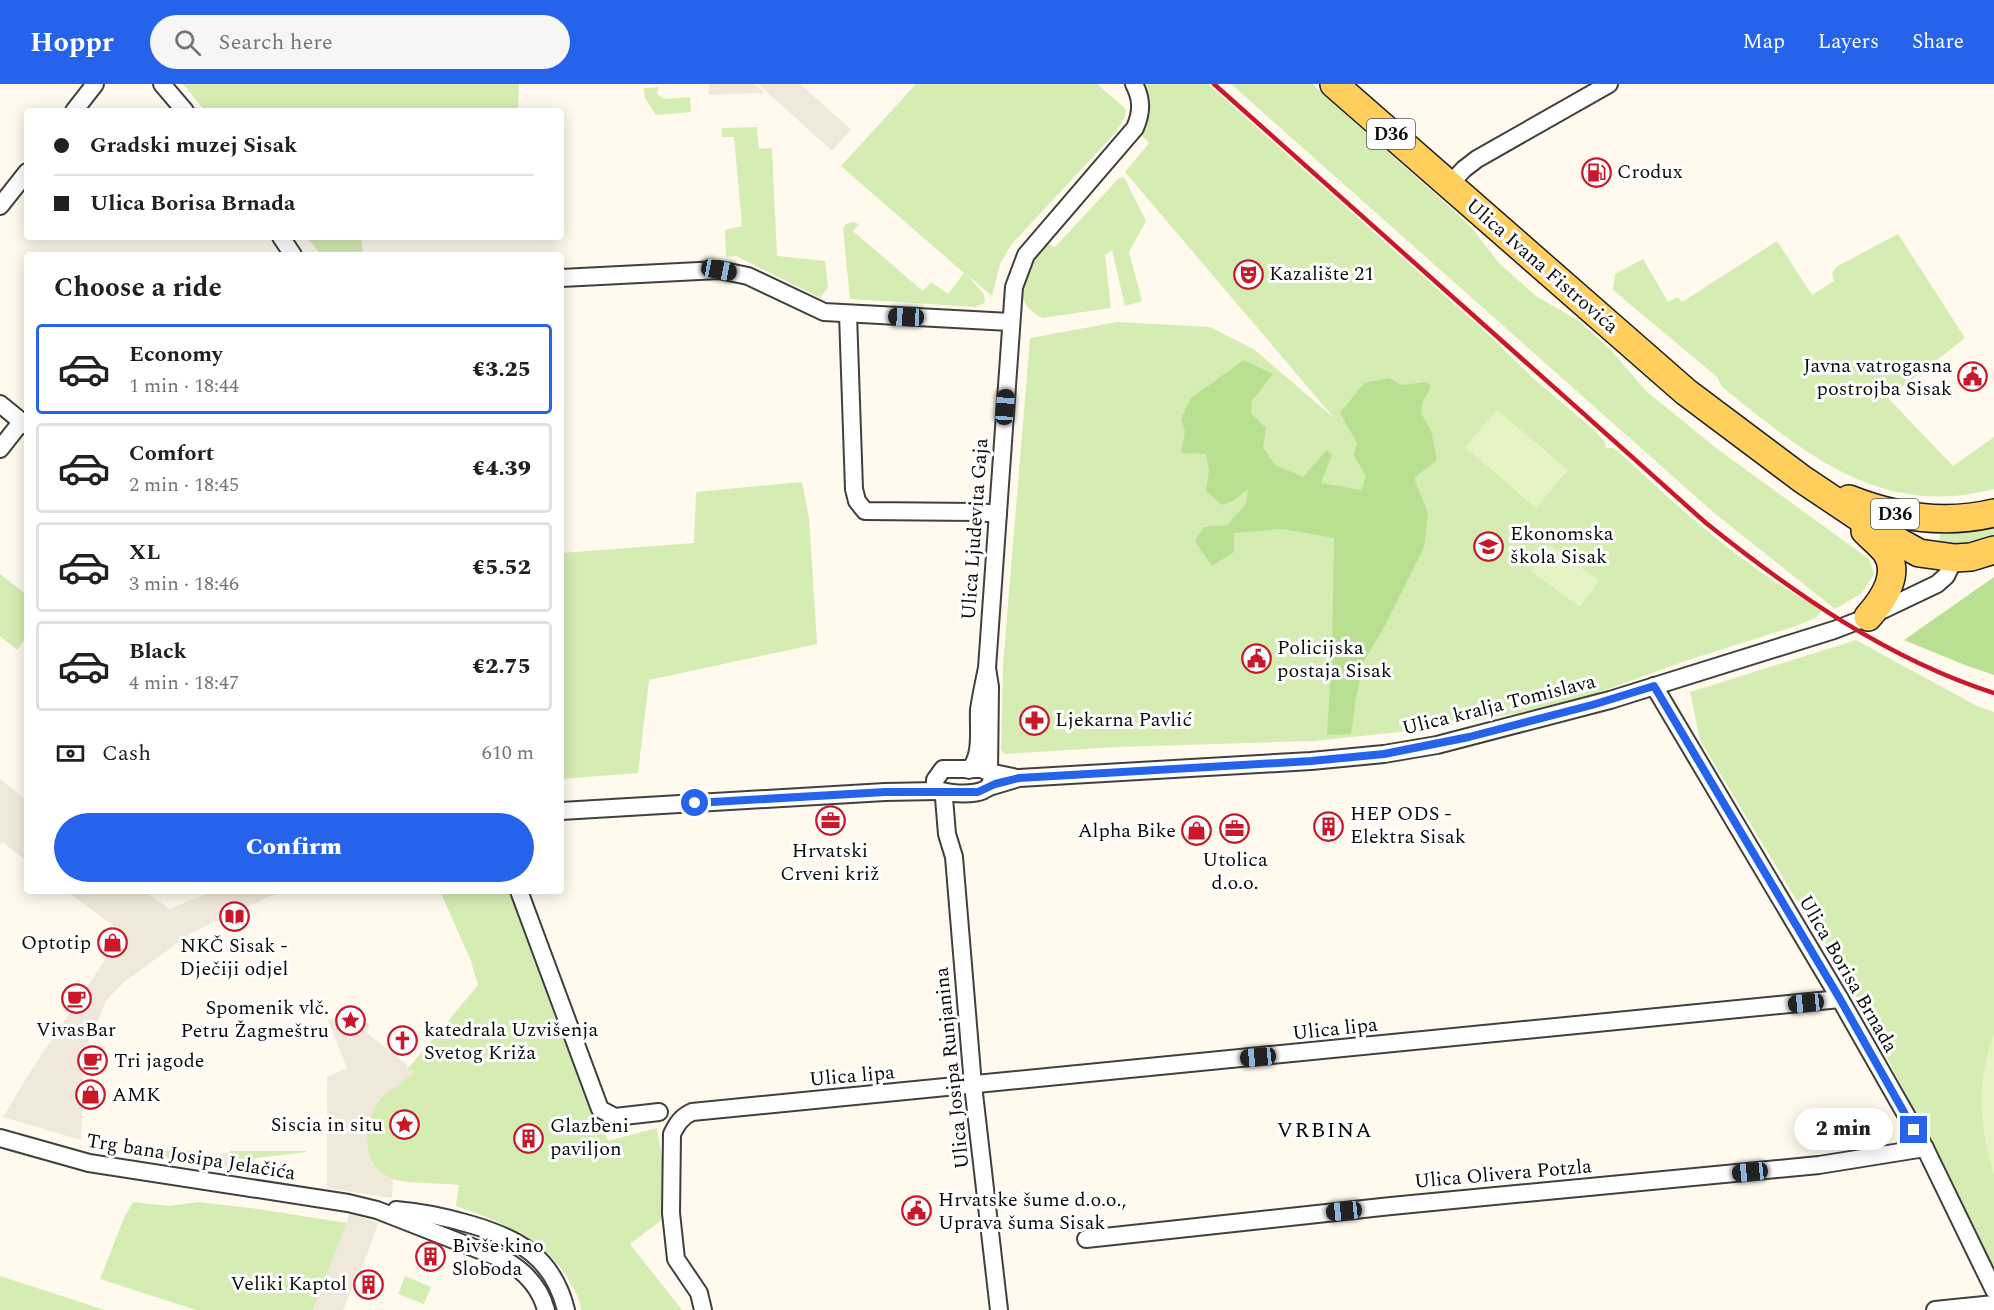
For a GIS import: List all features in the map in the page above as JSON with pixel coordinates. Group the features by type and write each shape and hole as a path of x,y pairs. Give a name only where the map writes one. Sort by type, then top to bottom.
{"main road":[{"name":"Ulica Ivana Fistrovića","path":"1334,84 1686,392 1802,479"},
{"name":"D36","path":"1802,479 1881,532 1919,553 1955,558 1971,557 1994,550"},
{"name":"D36","path":"1802,479 1865,506 1914,518 1969,519 1994,513"},
{"path":"1850,512 1886,552 1890,560 1891,577 1887,590 1868,617"}],"street":[{"path":"76,108 95,84"},
{"path":"162,84 182,108"},
{"name":"Ulica Ljudevita Gaja","path":"969,770 974,765 977,754 979,709 987,668 1014,287 1026,255 1135,128 1141,106 1139,93 1134,84"},
{"path":"1449,185 1477,159 1609,84"},
{"path":"0,207 24,176"},
{"path":"564,278 719,270 748,276 824,312 1010,322"},
{"path":"848,314 854,489 861,507 866,511 998,514"},
{"path":"0,404 24,424 0,449"},
{"name":"Ulica kralja Tomislava","path":"939,792 978,792 989,779 1300,762 1384,754 1469,737 1578,709 1820,635 1868,617 1937,584 1946,576 1955,558"},
{"name":"Ulica Ljudevita Gaja","path":"987,668 990,687 989,779"},
{"name":"Ulica Borisa Brnada","path":"1654,686 1840,999 1925,1148 1994,1290"},
{"path":"885,792 948,769 981,769 989,779"},
{"path":"564,811 885,792 939,792 934,780 940,771"},
{"name":"Ulica Josipa Runjanina","path":"939,792 944,798 947,834 954,857 973,1086 999,1310"},
{"name":"Ulica Josipa Runjanina","path":"954,857 957,808 962,792"},
{"path":"520,894 600,1109 615,1117 659,1112"},
{"name":"Ulica lipa","path":"703,1310 699,1293 676,1259 671,1213 672,1134 676,1124 683,1116 692,1112 1840,999"},
{"name":"Trg bana Josipa Jelačića","path":"0,1138 89,1163 348,1203 377,1210 518,1267 538,1290 546,1310"},
{"name":"Ulica Olivera Potzla","path":"1086,1239 1391,1206 1819,1165 1925,1148"},
{"name":"Trg bana Josipa Jelačića","path":"377,1210 419,1213 454,1219 508,1237 528,1249 554,1277 566,1310"},
{"path":"1935,1310 1994,1304"}],"green space":[{"path":"183,84 519,84 518,108 203,108"},
{"path":"916,84 1097,84 1126,109 1125,117 1116,132 1011,245 1000,264 992,296 966,274 983,293 985,299 984,303 976,307 850,299 843,229 846,224 853,222 859,224 853,231 923,291 931,282 948,294 964,273 841,166"},
{"path":"1143,84 1208,84 1490,336 1533,378 1593,429 1605,442 1606,448 1614,448 1713,536 1739,556 1794,594 1823,610 1815,618 1793,627 1688,660 1589,696 1523,712 1428,729 1314,741 1118,747 1005,754 1001,750 1003,665 1030,338 1117,322 1210,327 1255,350 1334,418 1125,172 1149,143 1140,134"},
{"path":"1231,84 1312,84 1472,228 1499,263 1536,296 1579,321 1610,349 1646,391 1716,448 1869,559 1874,574 1862,593 1835,609 1713,512"},
{"path":"658,87 657,94 664,99 690,97 691,112 656,115 645,98 644,88"},
{"path":"757,127 759,149 772,148 777,256 825,261 828,287 820,298 736,256 726,257 725,230 742,226 734,137 722,137 722,128"},
{"path":"1124,177 1146,221 1129,252 1142,301 1125,306 1112,250 1105,255 1111,308 1042,318 1031,310 1022,293 1027,273 1045,243 1055,247 1119,178"},
{"path":"1898,234 1965,338 1888,398 1953,466 1994,437 1994,489 1953,496 1915,495 1880,487 1846,474 1814,456 1753,412 1722,387 1717,377 1613,290 1615,274 1643,259 1668,302 1678,297 1682,302 1777,241 1812,295 1834,281 1832,273 1836,267"},
{"path":"309,240 361,240 363,252 319,252"},
{"path":"1244,360 1273,374 1252,401 1251,413 1266,428 1263,447 1275,465 1303,477 1327,450 1332,455 1321,483 1361,490 1366,477 1354,455 1357,443 1340,413 1364,383 1389,378 1402,385 1426,382 1431,386 1423,401 1421,413 1431,431 1437,460 1414,478 1428,513 1424,547 1382,631 1364,661 1351,734 1327,735 1332,650 1334,538 1283,529 1234,533 1234,552 1212,566 1195,541 1204,527 1227,525 1246,504 1248,489 1236,499 1222,505 1206,491 1209,470 1206,454 1181,453 1185,431 1181,419 1191,398"},
{"path":"1497,410 1568,470 1536,508 1465,447"},
{"path":"802,482 809,517 817,644 649,680 638,773 564,779 564,553 694,543 696,492"},
{"path":"1994,521 1994,536 1973,547 1937,546 1942,529"},
{"path":"1550,545 1599,581 1580,607 1531,571"},
{"path":"0,574 24,593 24,640 17,650 0,636"},
{"path":"1994,577 1994,675 1904,640"},
{"path":"1856,640 1977,706 1994,712 1994,1268 1864,1012 1700,740 1690,692"},
{"path":"441,894 512,894 554,1015 608,1141 657,1128 671,1213 630,1244 682,1310 581,1310 573,1288 548,1254 505,1225 456,1206 459,1185 399,1181 381,1172 372,1163 366,1137 373,1110 380,1098 390,1090 478,985 471,961"},
{"path":"1994,1035 1994,1175 1985,1139 1982,1087 1984,1070"},
{"path":"135,1150 197,1151 160,1160 133,1156"},
{"path":"230,1151 306,1151 306,1152 230,1161"},
{"path":"133,1202 169,1206 198,1202 347,1223 313,1310 196,1310 100,1279 124,1218"},
{"path":"0,1276 105,1310 0,1310"},
{"path":"405,1276 431,1287 424,1304 398,1294"}],"shaded area":[{"path":"709,84 754,84 764,92 762,95 759,93 708,95"},
{"path":"758,84 800,84 851,129 832,151"},
{"path":"0,779 24,799 24,859 2,842 0,845"},
{"path":"70,894 148,894 170,909 206,894 275,894 193,932 124,982 106,1001 84,1052 81,1140 3,1117 30,1072 121,936 118,929"},
{"path":"343,1015 362,1019 370,1026 366,1032 406,1064 409,1071 414,1069 412,1074 377,1101 366,1128 369,1154 373,1165 393,1179 392,1198 327,1188 327,1077 347,1068 328,1020"},
{"path":"230,1152 230,1161 255,1158 254,1176 219,1170 219,1155"},
{"path":"350,1213 378,1223 369,1249 343,1310 313,1310"}],"railway":[{"path":"1214,84 1706,523 1739,549 1807,598 1879,642 1954,679 1994,693"}],"place":[{"name":"Crodux","path":"1596,172"},
{"name":"Kazalište 21","path":"1248,274"},
{"name":"Javna vatrogasna postrojba Sisak","path":"1973,377"},
{"name":"Ekonomska škola Sisak","path":"1489,546"},
{"name":"Policijska postaja Sisak","path":"1256,659"},
{"name":"Ljekarna Pavlić","path":"1034,720"},
{"name":"Hrvatski Crveni križ","path":"830,821"},
{"name":"HEP ODS - Elektra Sisak","path":"1329,826"},
{"name":"Utolica d.o.o.","path":"1235,829"},
{"name":"Alpha Bike","path":"1197,831"},
{"name":"NKČ Sisak - Dječiji odjel","path":"234,916"},
{"name":"Optotip","path":"112,943"},
{"name":"VivasBar","path":"76,999"},
{"name":"Spomenik vlč. Petru Žagmeštru","path":"350,1020"},
{"name":"katedrala Uzvišenja Svetog Križa","path":"403,1041"},
{"name":"Tri jagode","path":"93,1061"},
{"name":"AMK","path":"91,1095"},
{"name":"Siscia in situ","path":"404,1125"},
{"name":"Glazbeni paviljon","path":"529,1138"},
{"name":"Hrvatske šume d.o.o., Uprava šuma Sisak","path":"917,1211"},
{"name":"Bivše kino Sloboda","path":"431,1257"},
{"name":"Veliki Kaptol","path":"368,1284"}],"district":[{"name":"VRBINA","path":"1325,1130"}],"route":[{"path":"695,803 885,792 978,792 995,784 1019,778 1311,761 1384,754 1469,737 1592,705 1654,686 1840,999 1914,1130"}]}
